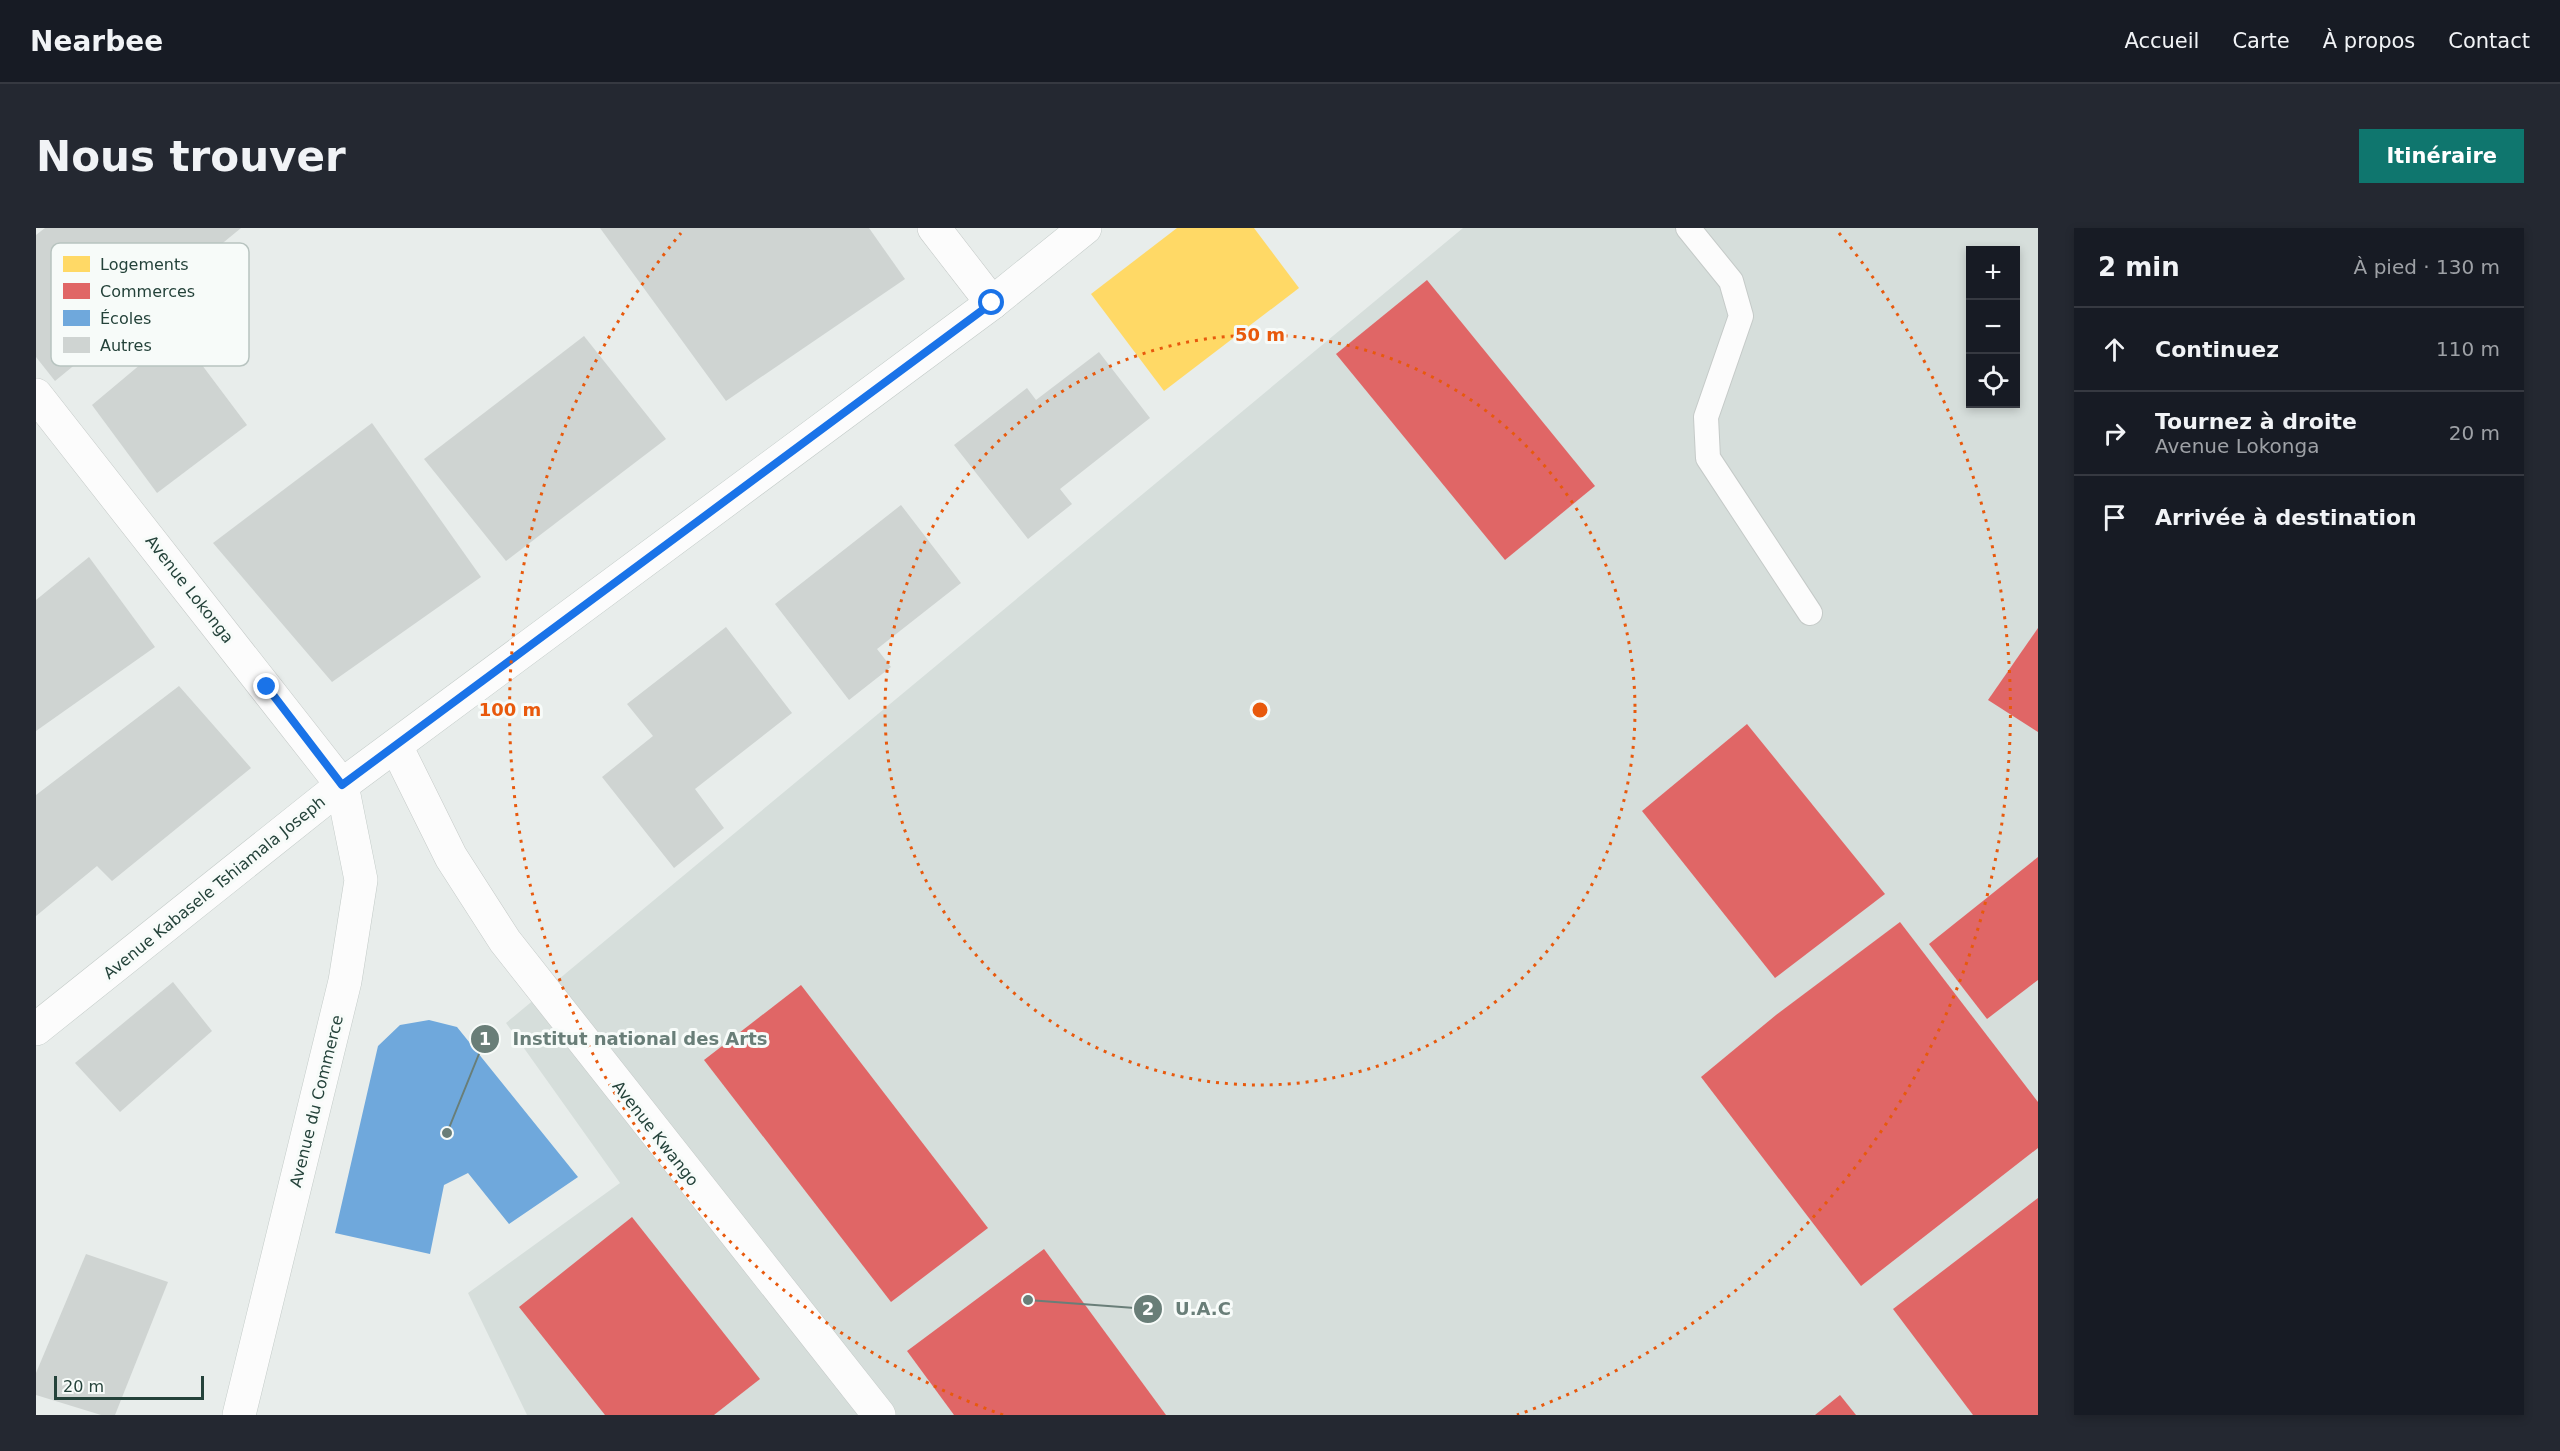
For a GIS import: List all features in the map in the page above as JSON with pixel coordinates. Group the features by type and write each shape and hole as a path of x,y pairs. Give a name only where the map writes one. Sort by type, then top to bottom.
{"street":[{"path":"934,228 992,303"},
{"name":"Avenue Kabasele Tshiamala Joseph","path":"36,1029 342,785 992,303 1085,228"},
{"name":"Avenue Lokonga","path":"36,395 342,785"},
{"name":"Avenue Kwango","path":"396,746 451,857 505,941 879,1415"},
{"name":"Avenue du Commerce","path":"239,1415 345,981 361,880 342,785"}],"lane":[{"path":"1688,228 1731,282 1741,316 1706,417 1708,458 1810,613"}],"shaded area":[{"path":"1463,228 2038,228 2038,1415 527,1415 468,1293 620,1183 506,1023"}],"building: Logements":[{"path":"1177,228 1254,228 1299,288 1164,391 1091,294"}],"building: Commerces":[{"path":"1427,280 1595,486 1505,560 1336,354"},
{"path":"2038,628 2038,732 1988,700"},
{"path":"1747,724 1885,894 1775,978 1642,811"},
{"path":"2038,857 2038,980 1987,1019 1929,944"},
{"path":"1900,922 2038,1102 2038,1148 1861,1286 1701,1077 1776,1015"},
{"path":"801,985 988,1228 891,1302 704,1060"},
{"path":"2038,1198 2038,1415 1973,1415 1893,1309"},
{"path":"632,1217 760,1379 714,1415 605,1415 519,1307"},
{"path":"1044,1249 1166,1415 954,1415 907,1351"},
{"path":"1840,1395 1856,1415 1815,1415"}],"building: Écoles":[{"path":"429,1020 457,1027 578,1177 509,1224 468,1173 444,1185 430,1254 335,1233 378,1046 400,1025"}],"building: Autres":[{"path":"45,228 241,228 223,243 51,243 51,366 73,366 55,381 36,357 36,235"},
{"path":"600,228 869,228 905,279 726,401"},
{"path":"584,336 666,439 506,561 424,459"},
{"path":"1099,352 1150,418 1060,489 1072,504 1028,539 954,445 1027,388 1036,400"},
{"path":"139,366 203,366 247,425 157,493 92,405"},
{"path":"372,423 481,577 332,682 213,543"},
{"path":"901,505 961,583 877,649 891,667 849,700 775,604"},
{"path":"89,557 155,647 36,731 36,600"},
{"path":"726,627 792,713 695,789 724,828 674,868 602,777 653,736 627,704"},
{"path":"179,686 251,768 112,881 97,866 36,916 36,795"},
{"path":"173,982 212,1031 120,1112 75,1063"},
{"path":"86,1254 168,1282 115,1415 101,1415 36,1395 36,1373"}],"place":[{"name":"Institut national des Arts","path":"447,1133"},
{"name":"U.A.C","path":"1028,1300"}],"route":[{"path":"267,687 342,785 992,303"}]}
